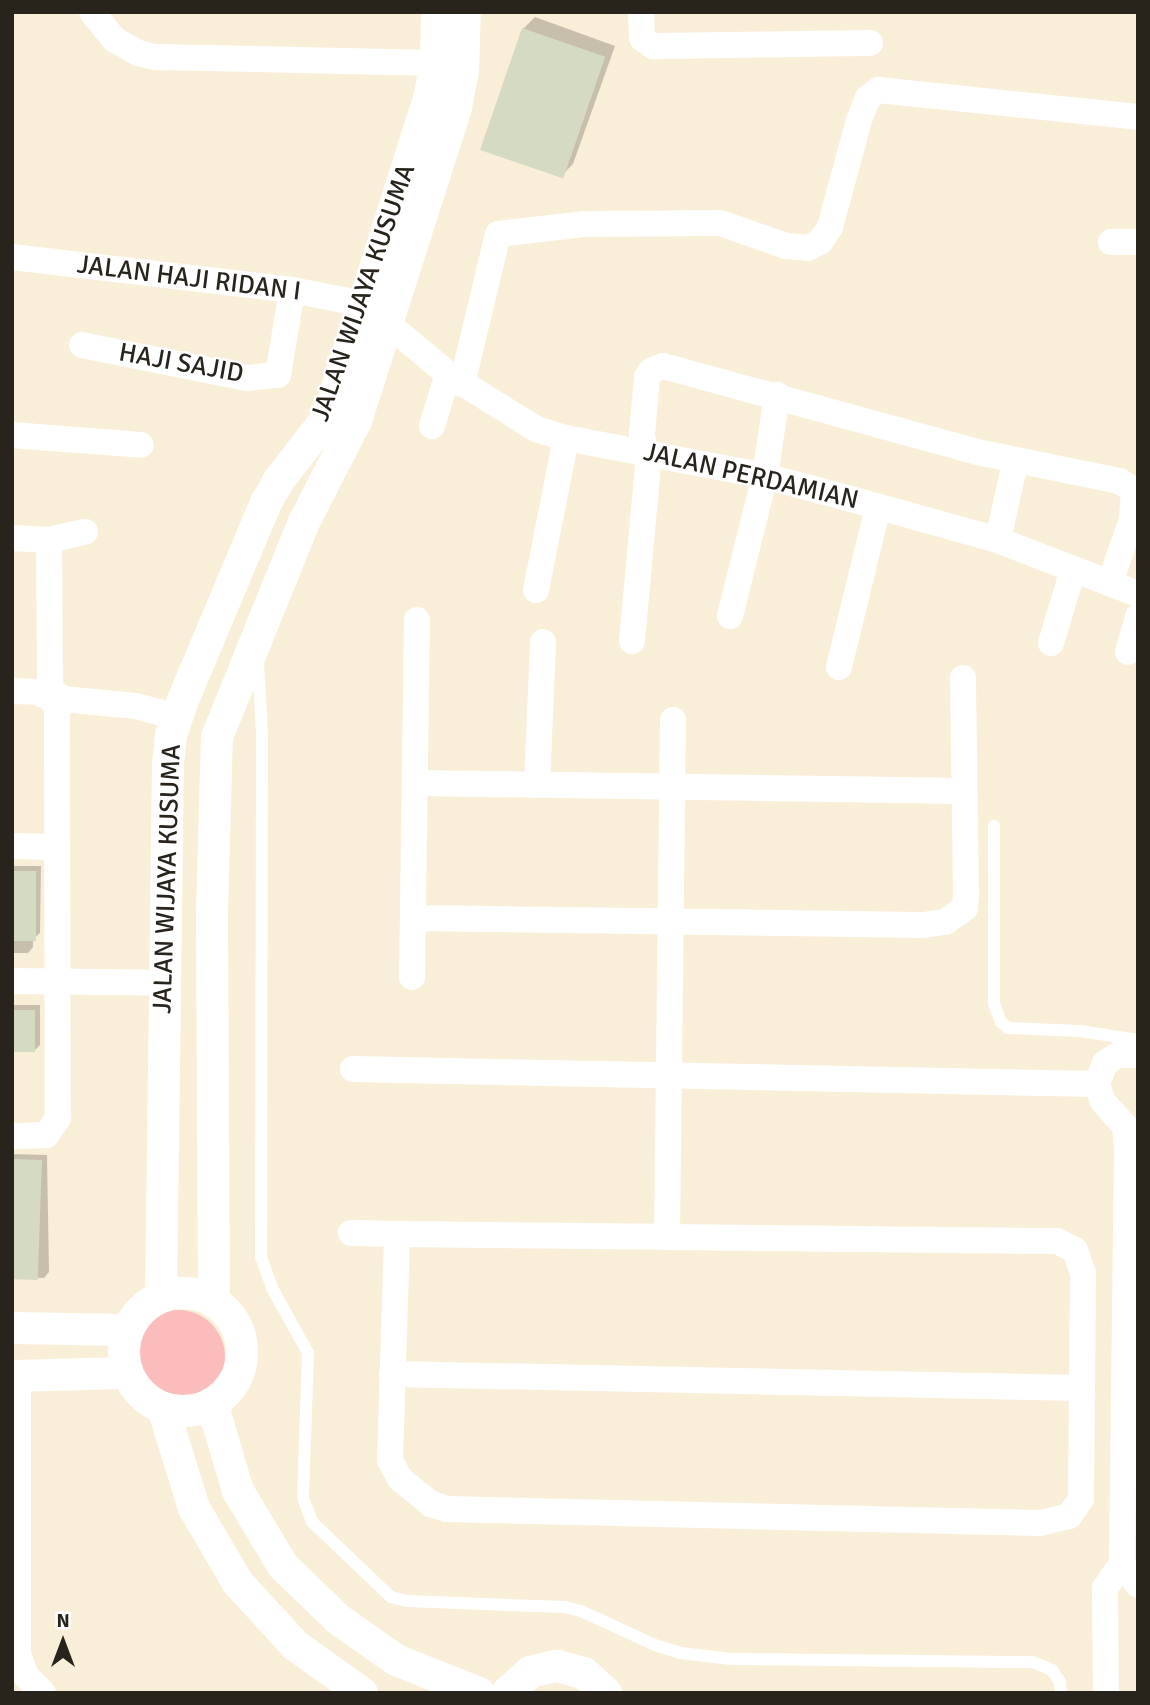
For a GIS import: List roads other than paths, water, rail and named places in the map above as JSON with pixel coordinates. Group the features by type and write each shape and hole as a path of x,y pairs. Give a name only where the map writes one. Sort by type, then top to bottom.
{"street":[{"path":"92,12 115,40 138,53 155,57 436,63"},
{"name":"JALAN WIJAYA KUSUMA","path":"214,1301 212,914 217,737 304,522 356,421 376,313 429,99 436,63 437,12"},
{"name":"JALAN WIJAYA KUSUMA","path":"161,1297 168,764 177,717 267,503 279,480 324,422 376,313 456,107 463,71 465,12"},
{"path":"641,12 641,33 645,41 653,46 870,43"},
{"path":"432,426 455,379 498,234 585,224 720,223 786,246 808,248 820,242 830,227 859,120 868,98 878,90 1138,117"},
{"path":"1111,242 1138,242"},
{"name":"JALAN HAJI RIDAN I","path":"12,257 292,290 376,313"},
{"name":"HAJI SAJID","path":"82,345 247,378 278,375 292,290"},
{"name":"JALAN PERDAMIAN","path":"376,313 455,379 536,429 566,438 765,476 878,506 998,540 1138,594"},
{"path":"632,641 648,466 642,434 647,377 657,367 670,366 1015,462 1119,481 1133,490 1132,519 1110,583"},
{"path":"730,616 765,476 777,395"},
{"path":"12,435 141,445"},
{"path":"536,590 566,438"},
{"path":"998,540 1015,462"},
{"path":"839,667 878,506"},
{"path":"12,538 49,540 85,531"},
{"path":"49,540 52,692 63,699 136,706 177,717"},
{"path":"1051,643 1073,570"},
{"path":"1128,652 1138,616"},
{"path":"412,977 417,620"},
{"path":"537,785 543,642"},
{"path":"413,918 923,925 945,922 965,908 963,678"},
{"path":"12,691 37,692 55,703 58,1118 46,1135 12,1136"},
{"path":"667,1237 673,720"},
{"path":"415,783 964,791"},
{"path":"12,846 56,847"},
{"path":"166,869 176,881 191,885 201,883 213,871"},
{"path":"166,911 178,901 192,899 212,914"},
{"path":"12,981 165,983"},
{"path":"1107,1693 1105,1588 1122,1563 1127,1147 1125,1126 1102,1095 1101,1069 1105,1047 1138,1055"},
{"path":"353,1069 669,1076 1102,1095 1120,1113 1138,1115 1127,1147"},
{"path":"351,1233 1057,1241 1075,1250 1083,1273 1081,1499 1069,1516 1040,1523 447,1509 431,1504 400,1479 390,1460 397,1234"},
{"path":"183,1293 214,1301 228,1312 237,1327 242,1344 242,1362 236,1378 226,1392 212,1404 188,1410 163,1408 141,1395 127,1373 124,1344 128,1329 141,1310 161,1297 183,1293"},
{"path":"12,1328 128,1329"},
{"path":"43,1693 26,1676 18,1654 15,1376 127,1373"},
{"path":"392,1374 1082,1388"},
{"path":"212,1404 239,1491 283,1566 338,1619 396,1660 479,1693"},
{"path":"163,1408 194,1508 239,1583 296,1646 362,1693"},
{"path":"1122,1563 1138,1585"},
{"path":"507,1693 530,1672 557,1666 584,1673 606,1693"}],"lane":[{"path":"257,637 262,734 261,1257 272,1288 308,1353 303,1498 312,1522 391,1597 407,1601 565,1607 591,1615 655,1645 681,1653 731,1659 1033,1662 1052,1670 1060,1682 1061,1693"},
{"path":"994,826 994,1004 1001,1022 1008,1028 1080,1031 1105,1047 1138,1040"}]}
